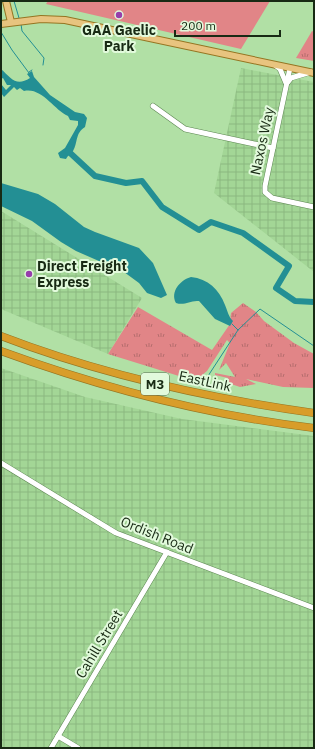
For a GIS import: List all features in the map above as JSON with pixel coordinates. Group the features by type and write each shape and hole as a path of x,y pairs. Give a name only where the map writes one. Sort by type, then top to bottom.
{"highway":[{"name":"EastLink","path":"1,336 91,366 149,382 222,398 314,413"},
{"name":"EastLink","path":"1,351 90,381 161,400 227,414 314,428"}],"main road":[{"path":"6,1 11,22"},
{"path":"1,24 41,19 78,22 312,72"}],"street":[{"path":"275,64 280,69 286,84"},
{"name":"Naxos Way","path":"290,68 265,186 268,196 314,207"},
{"path":"286,84 290,78 312,72"},
{"path":"153,106 185,129 273,148"},
{"name":"Ordish Road","path":"1,463 116,533 314,608"},
{"name":"Cahill Street","path":"51,748 167,552"},
{"path":"58,736 78,748"}],"shaded area":[{"path":"241,68 314,82 314,272 214,193"},
{"path":"1,211 142,298 108,354 1,309"},
{"path":"1,368 85,397 182,419 314,436 314,748 1,748"}],"green space":[{"path":"48,1 270,1 241,49 46,4"},
{"path":"312,31 314,32 314,61 296,58"},
{"path":"243,303 256,312 264,321 294,343 314,354 314,388 283,387 246,379 256,384 240,387 228,383 228,378 215,375 215,373 235,377 226,363 219,370 230,343 227,340 207,371 195,381 108,354 138,307 212,350 230,324 231,313"}],"water":[{"path":"1,69 14,80 21,82 30,78 27,74 32,71 34,77 50,95 75,112 84,114 87,118 85,127 78,135 73,151 66,159 60,158 58,153 65,148 78,125 78,121 70,120 68,116 36,92 24,91 20,88 17,90 14,87 4,97 1,93 1,84 6,90 11,85 7,85 3,78 1,79"},
{"path":"1,183 38,194 55,204 84,227 139,248 153,263 167,295 161,298 147,293 139,283 124,272 76,251 32,221 1,206"},
{"path":"191,277 203,280 220,294 229,316 233,321 230,326 215,319 199,301 182,304 176,303 174,295 177,287 183,281"}],"waterway":[{"path":"14,1 19,18"},
{"path":"21,24 22,31 44,58 43,65"},
{"path":"1,32 29,73"},
{"path":"70,147 68,151 95,176 126,183 142,181 162,207 199,230 211,222 243,233 289,266 276,288 295,301 314,302"},
{"path":"208,376 238,330 260,309 314,346"},
{"path":"232,324 238,330"}],"place":[{"name":"GAA Gaelic Park","path":"119,15"},
{"name":"Direct Freight Express","path":"29,274"}]}
